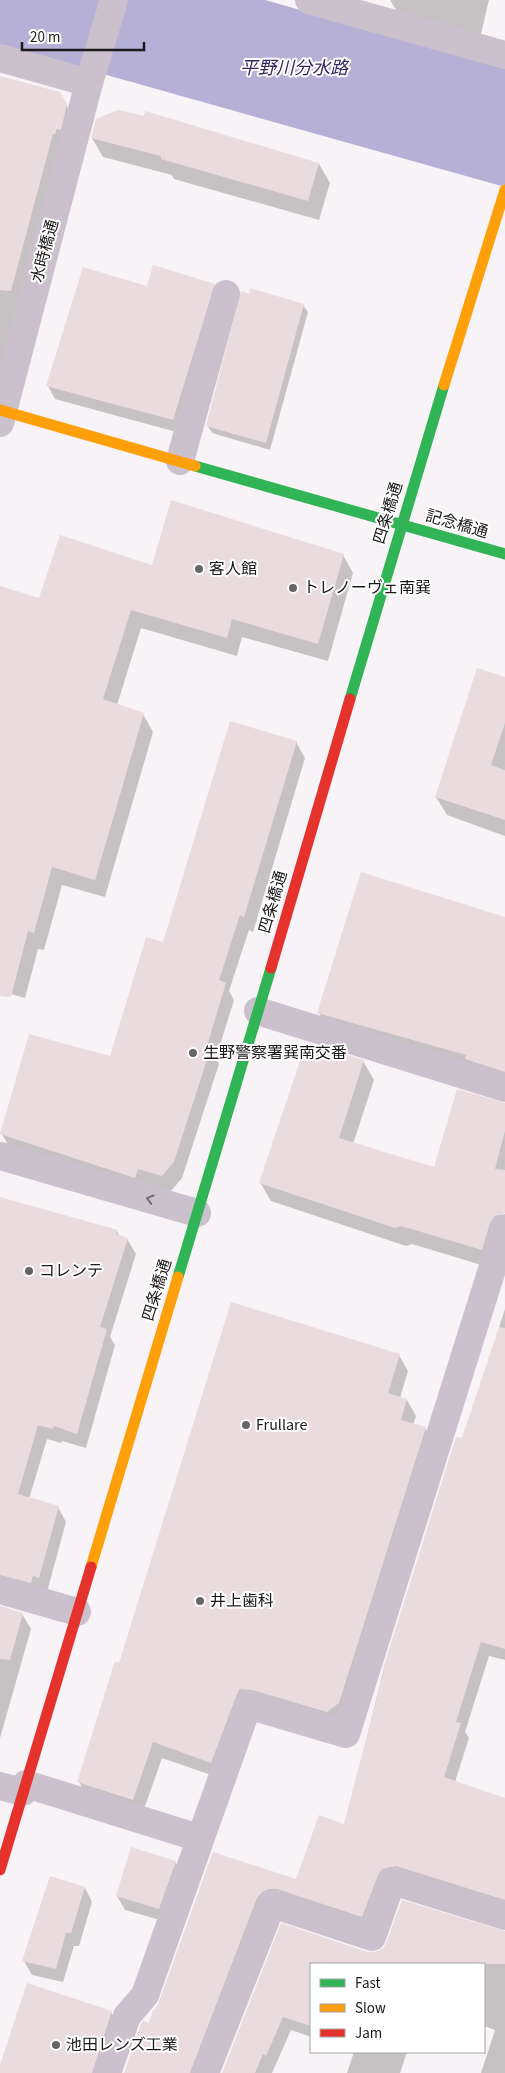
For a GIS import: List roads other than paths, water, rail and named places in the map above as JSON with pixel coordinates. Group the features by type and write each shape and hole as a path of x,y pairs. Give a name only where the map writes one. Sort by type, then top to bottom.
{"street":[{"name":"水時橋通","path":"1,414 90,81 114,0"},
{"path":"309,0 505,55"},
{"path":"0,58 90,81"},
{"name":"四条橋通","path":"16,1787 77,1612 258,1011 401,524 504,198"},
{"path":"180,461 226,294"},
{"name":"記念橋通","path":"1,414 180,461 505,554"},
{"path":"258,1011 505,1088"},
{"path":"0,1156 197,1213"},
{"path":"108,2073 127,2016 145,1995 199,1838 248,1705 346,1734 505,1228"},
{"path":"0,1590 77,1612"},
{"path":"0,1870 16,1787 199,1838"},
{"path":"205,2073 272,1904 372,1937 392,1881 505,1916"}],"water":[{"name":"平野川分水路","path":"0,0 265,0 505,68 505,187 0,45"}],"place":[{"name":"客人館","path":"199,569"},
{"name":"トレノーヴェ南巽","path":"293,588"},
{"name":"生野警察署巽南交番","path":"193,1053"},
{"name":"コレンテ","path":"29,1271"},
{"name":"Frullare","path":"246,1425"},
{"name":"井上歯科","path":"200,1601"},
{"name":"池田レンズ工業","path":"56,2045"}]}
